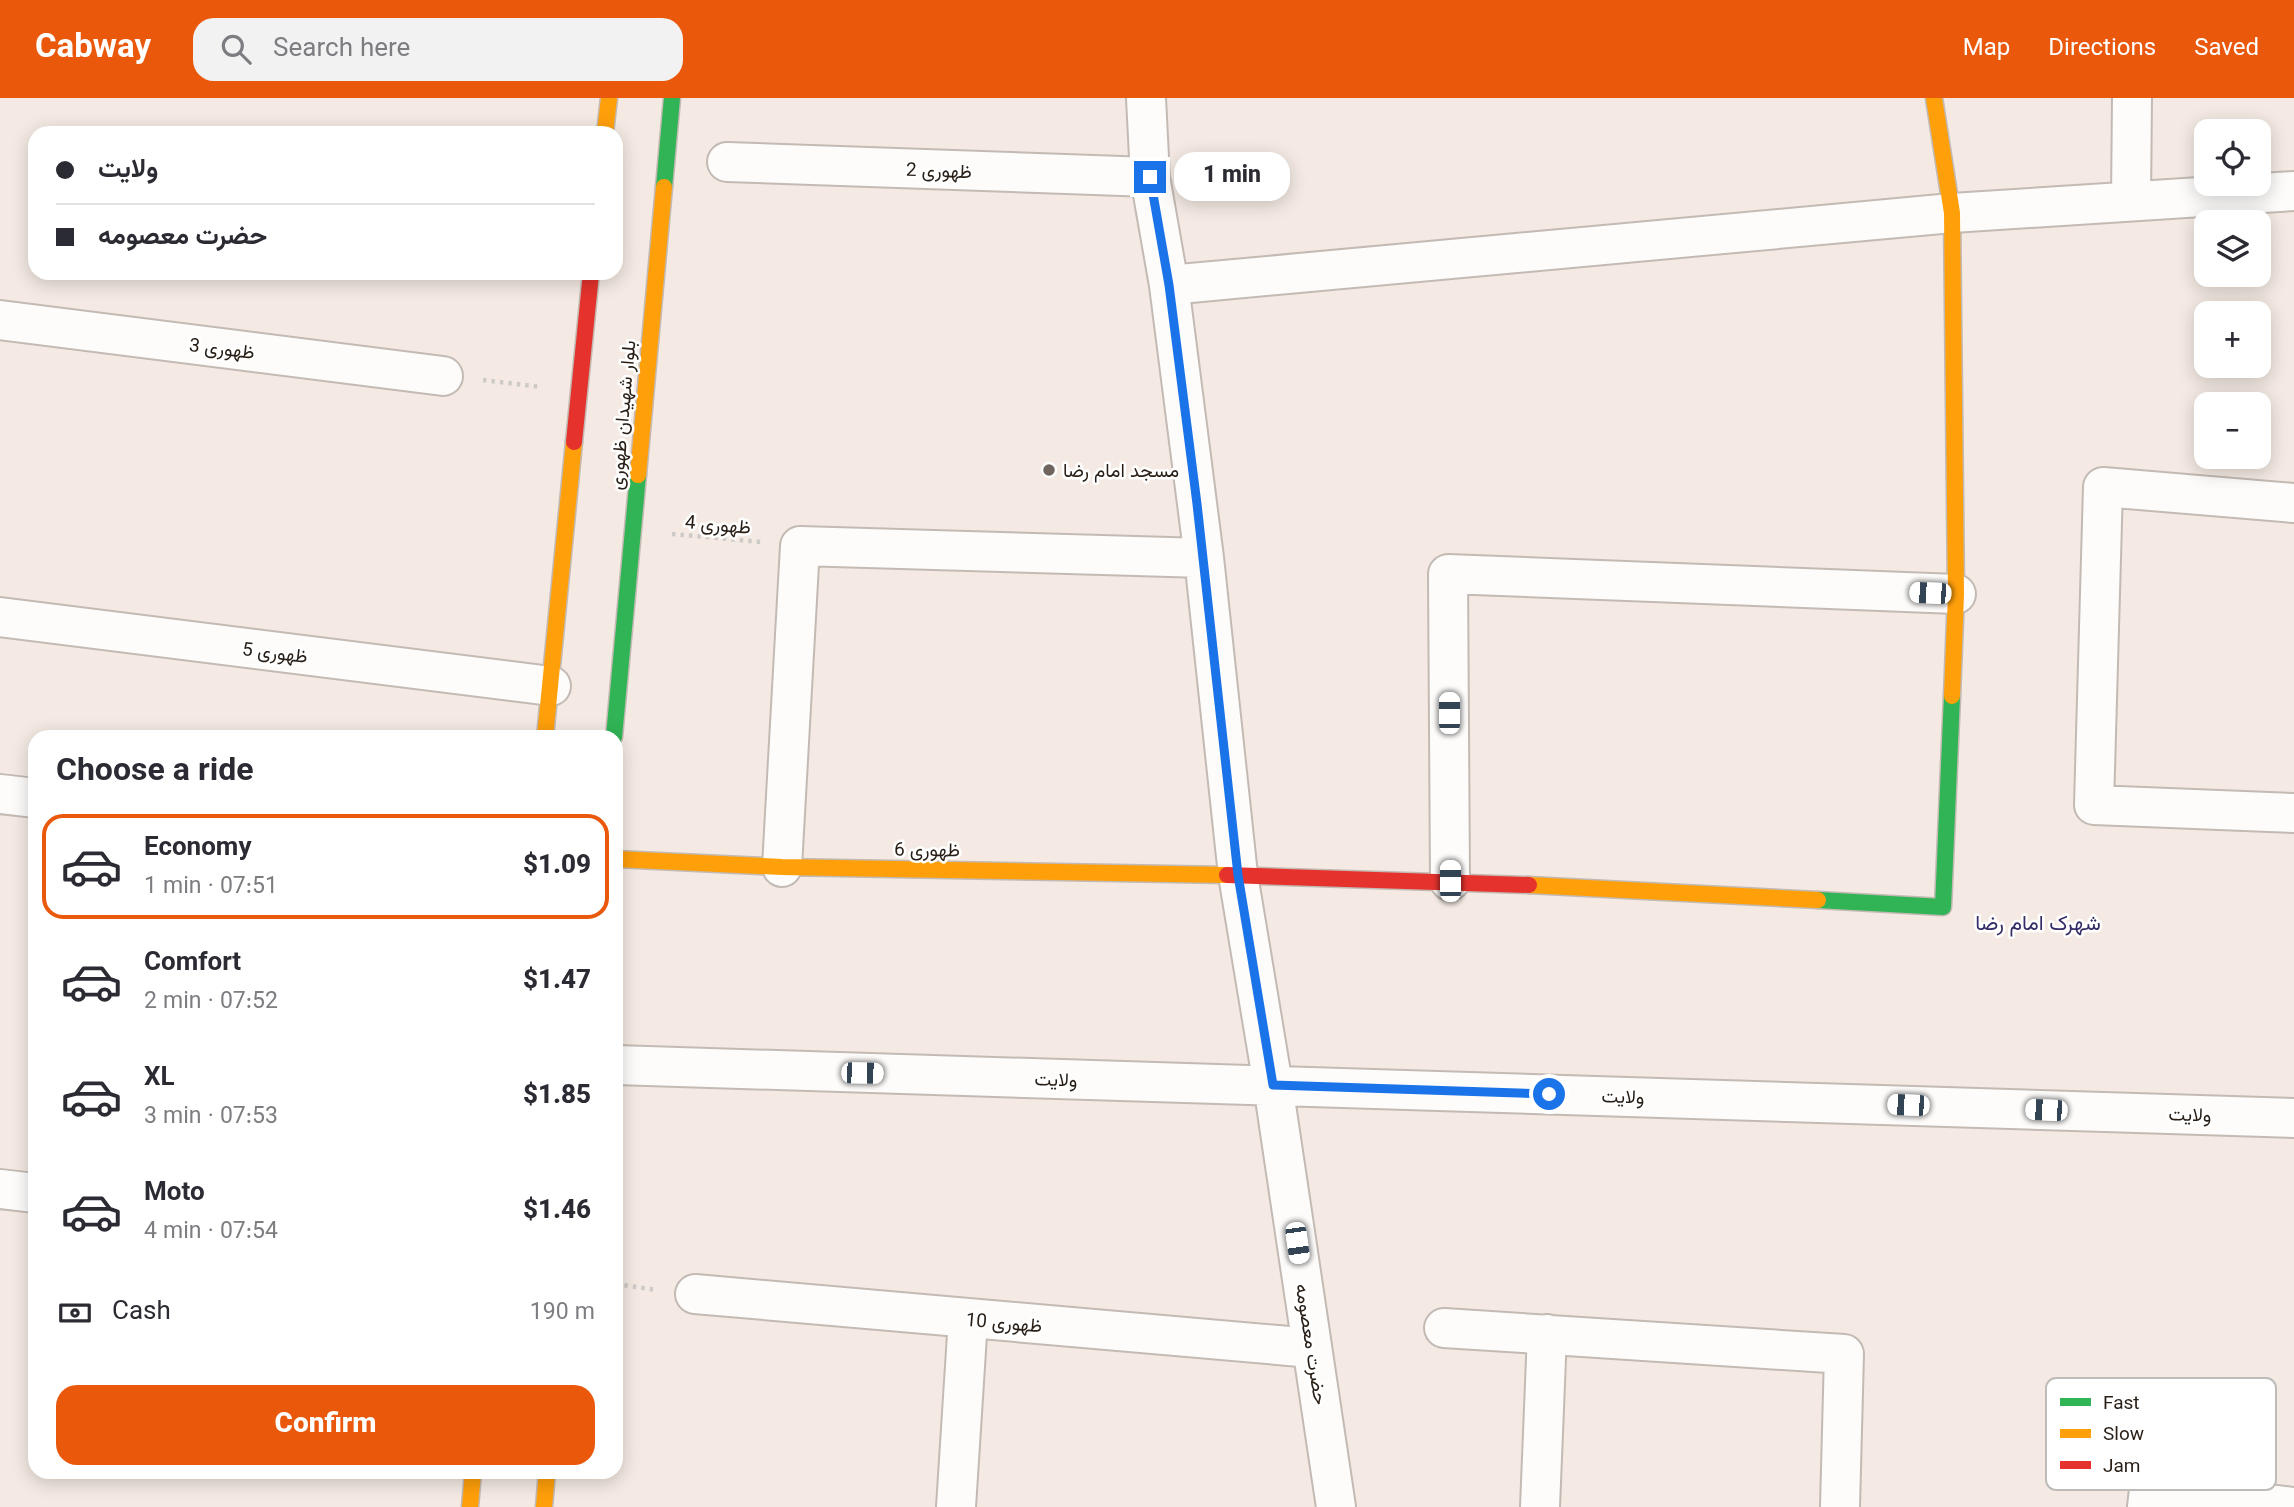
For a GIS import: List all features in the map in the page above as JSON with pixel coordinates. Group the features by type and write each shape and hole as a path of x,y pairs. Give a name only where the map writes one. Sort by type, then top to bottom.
{"street":[{"path":"606,126 609,98"},
{"name":"بلوار شهیدان ظهوری","path":"615,730 672,98"},
{"name":"حضرت معصومه","path":"1146,98 1150,177 1169,285 1204,558 1238,875 1273,1085 1336,1507"},
{"path":"1450,881 1448,574 1956,594 1952,213 1934,98"},
{"path":"2131,201 2132,98"},
{"name":"ظهوری 2","path":"727,162 1150,177"},
{"path":"1169,285 1952,213 2294,191"},
{"path":"546,730 590,280"},
{"name":"ظهوری 3","path":"0,320 443,376"},
{"path":"2294,503 2103,487 2094,805 2294,813"},
{"path":"782,867 800,546 1204,558"},
{"name":"ظهوری 6","path":"623,859 782,867 1450,881 1943,907 1956,594"},
{"name":"ظهوری 5","path":"0,617 551,687"},
{"path":"0,794 28,797"},
{"name":"ولایت","path":"623,1065 2294,1118"},
{"path":"0,1189 28,1192"},
{"name":"ظهوری 10","path":"695,1294 1312,1349"},
{"path":"956,1507 968,1319"},
{"path":"1444,1328 1844,1354 1840,1507"},
{"path":"1540,1507 1547,1334"},
{"path":"470,1507 472,1479"},
{"path":"544,1507 546,1479"},
{"path":"2157,1490 2292,1507"}],"path":[{"path":"443,376 580,391"},
{"name":"ظهوری 4","path":"633,530 800,546"}],"traffic: fast":[{"path":"664,187 672,98"},
{"path":"615,730 638,475"},
{"path":"1818,900 1943,907 1952,696"}],"traffic: slow":[{"path":"606,126 609,98"},
{"path":"1934,98 1952,213 1956,594 1952,696"},
{"path":"638,475 664,187"},
{"path":"546,730 574,442"},
{"path":"623,859 782,867 1227,875"},
{"path":"1529,885 1818,900"},
{"path":"470,1507 472,1479"},
{"path":"544,1507 546,1479"}],"traffic: jam":[{"path":"574,442 590,280"},
{"path":"1227,875 1529,885"}],"place":[{"name":"مسجد امام رضا","path":"1049,470"}],"district":[{"name":"شهرک امام رضا","path":"2038,923"}],"route":[{"path":"1150,177 1169,285 1204,558 1238,875 1273,1085 1549,1094"}]}
